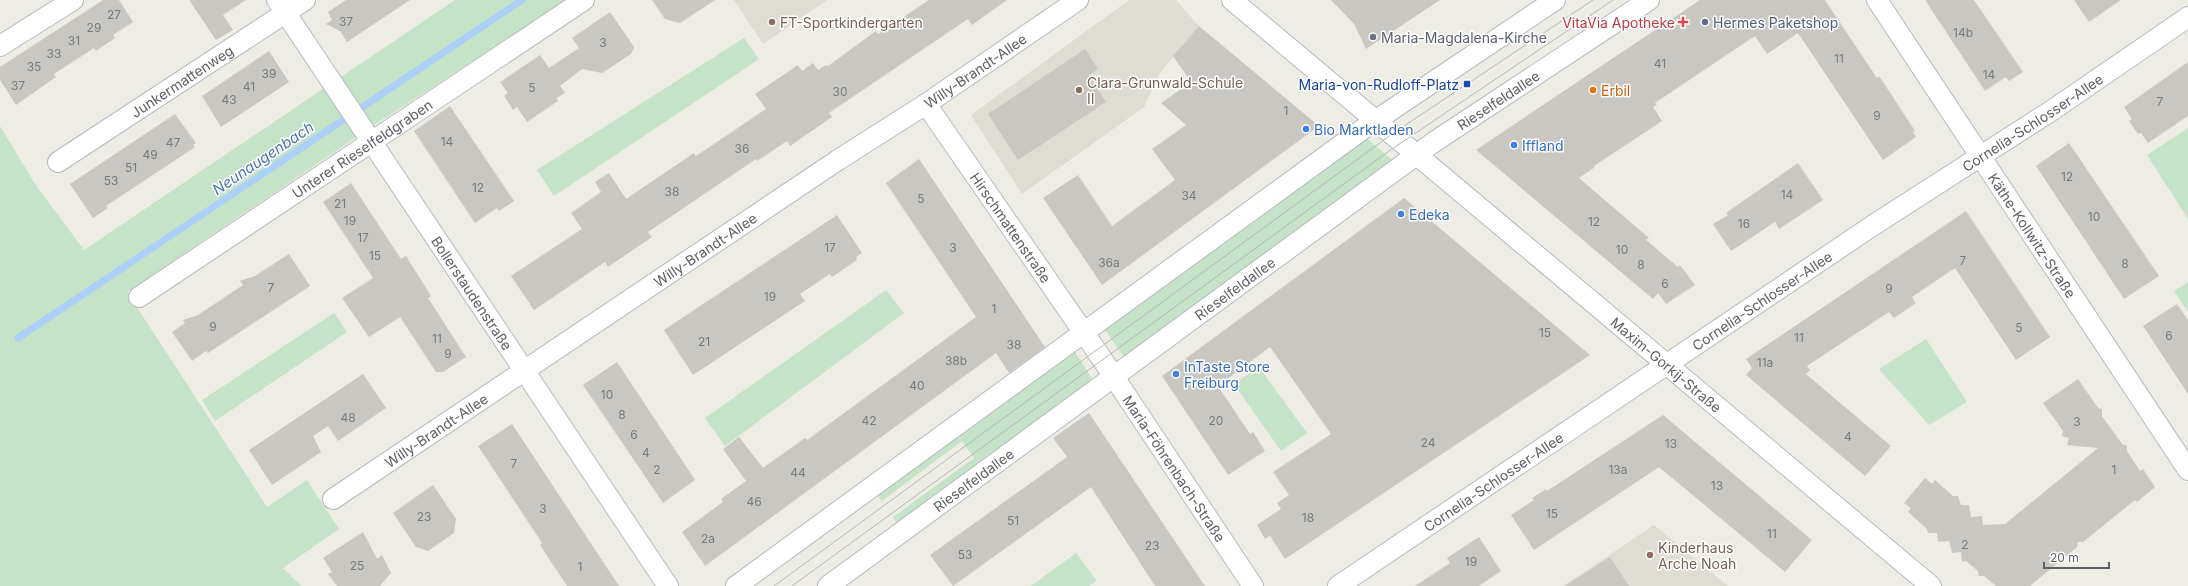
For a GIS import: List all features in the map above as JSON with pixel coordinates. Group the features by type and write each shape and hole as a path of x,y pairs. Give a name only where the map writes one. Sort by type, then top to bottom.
{"street":[{"path":"0,46 73,0"},
{"name":"Junkermattenweg","path":"58,162 281,7 305,0"},
{"name":"Unterer Rieselfeldgraben","path":"139,297 584,0"},
{"name":"Willy-Brandt-Allee","path":"333,499 838,160 926,104 1078,0"},
{"name":"Maxim-Gorkij-Straße","path":"1232,0 1931,586"},
{"path":"736,586 1376,120 1555,0"},
{"name":"Rieselfeldallee","path":"828,586 1418,155 1649,0"},
{"name":"Käthe-Kollwitz-Straße","path":"1877,0 2188,470"},
{"name":"Bollerstaudenstraße","path":"281,7 373,142 668,586"},
{"name":"Cornelia-Schlosser-Allee","path":"1338,586 1668,365 1872,226 1981,157 2188,17"},
{"name":"Hirschmattenstraße","path":"926,104 1096,350"},
{"name":"Maria-Föhrenbach-Straße","path":"1096,350 1253,586"}],"shaded area":[{"name":"FT-Sportkindergarten","path":"734,0 827,0 763,44"},
{"name":"Clara-Grunwald-Schule II","path":"1129,0 1176,0 1199,26 1160,73 1144,107 1022,194 971,115"},
{"name":"Kinderhaus Arche Noah","path":"1654,525 1728,586 1563,586"}],"green space":[{"path":"455,0 568,0 380,121 127,292 267,507 307,480 339,529 283,568 301,586 0,586 0,126 35,184 84,250"},
{"path":"744,38 759,59 554,196 537,170"},
{"path":"2188,128 2188,219 2147,155"},
{"path":"1364,136 1396,163 1126,360 1103,327"},
{"path":"2188,282 2188,312 2174,291"},
{"path":"886,290 904,313 725,446 705,418"},
{"path":"334,313 347,332 215,421 202,400"},
{"path":"1926,339 1967,402 1929,425 1879,369"},
{"path":"1073,349 1095,383 899,526 893,517 974,458 962,441 882,501 876,493"},
{"path":"1259,367 1307,433 1281,451 1234,384"},
{"path":"1076,553 1097,581 1089,586 1031,586"}],"building":[{"path":"103,0 119,0 133,22 113,35 115,38 96,51 94,48 54,74 56,77 16,105 0,80 0,67"},
{"path":"189,0 246,0 223,15 233,30 216,40"},
{"path":"346,0 410,0 347,42 340,31 326,24 332,20 328,12"},
{"path":"652,0 715,0 680,23 665,19"},
{"path":"929,0 1007,0 972,25 968,19 829,113 832,117 790,146 787,141 757,161 756,159 648,232 652,237 608,267 605,262 534,310 511,276 582,229 571,213 601,192 595,182 609,173 626,199 694,153 696,156 766,109 755,94 798,65 802,71 813,63 818,70 826,65 828,66 876,31 878,34"},
{"name":"Maria-Magdalena-Kirche","path":"1331,0 1440,0 1366,49 1354,24"},
{"path":"1700,0 1825,0 1877,78 1879,76 1889,91 1915,131 1913,132 1916,137 1883,160 1798,33 1767,54 1755,36 1655,103 1657,105 1653,107 1662,121 1594,166 1595,167 1579,178 1649,238 1646,240 1678,267 1680,265 1695,285 1666,304 1658,293 1653,299 1476,150"},
{"path":"1925,0 1974,0 2023,72 2009,81 2006,77 1985,91"},
{"path":"2074,0 2121,0 2089,22"},
{"path":"610,12 634,47 631,54 602,73 582,69 560,86 565,93 556,98 558,101 527,122 517,107 513,110 504,96 508,93 500,82 540,55 549,68 579,48 572,38"},
{"path":"1199,26 1319,126 1102,285 1043,198 1078,175 1112,226 1175,180 1152,149 1186,125 1161,103 1191,82 1173,56"},
{"path":"1085,49 1098,69 1089,75 1106,102 1018,160 988,114"},
{"path":"269,51 289,82 221,127 202,96"},
{"path":"2188,62 2188,116 2148,143 2141,133 2138,134 2129,121 2132,119 2124,107"},
{"path":"450,106 514,201 499,211 497,208 475,223 414,131"},
{"path":"175,114 196,143 193,145 195,147 106,206 108,208 93,218 70,184"},
{"path":"2069,143 2159,276 2124,299 2036,166"},
{"path":"919,159 1045,347 1009,373 996,353 705,566 682,532 723,502 721,499 746,481 723,449 739,437 763,468 805,438 807,440 976,317 886,183"},
{"path":"1798,163 1823,200 1779,229 1775,222 1731,251 1713,224 1728,215 1726,213"},
{"path":"351,183 401,259 406,256 431,296 428,298 466,357 443,372 436,372 400,317 369,337 342,298 373,278 323,202"},
{"path":"1404,198 1590,355 1285,559 1270,536 1265,539 1257,525 1281,509 1277,503 1289,495 1273,472 1331,434 1270,347 1218,386 1250,434 1253,432 1265,451 1228,475 1162,376"},
{"path":"1966,211 2050,337 2016,360 1955,268 1912,297 1916,303 1894,318 1889,312 1807,366 1810,370 1806,374 1891,446 1865,476 1746,375 1752,368 1746,359"},
{"path":"837,215 862,253 856,257 857,260 832,277 830,274 800,294 805,301 693,375 664,330"},
{"path":"289,254 310,286 208,353 206,351 192,361 172,332 185,323 183,320 198,315 243,285 240,281 255,276"},
{"path":"2177,304 2188,320 2188,394 2143,326"},
{"path":"617,362 695,480 663,503 583,385"},
{"path":"363,374 386,408 338,441 328,426 313,436 321,452 272,485 249,450"},
{"path":"2078,379 2098,408 2102,409 2102,416 2122,444 2127,446 2127,451 2140,471 2143,469 2155,487 2137,502 2135,500 2083,542 2078,542 2077,547 2030,586 1996,586 1984,576 1979,576 1978,571 1966,561 1962,562 1961,552 1952,553 1949,541 1938,542 1937,533 1928,533 1926,528 1908,512 1911,508 1904,503 1925,478 1932,484 1935,480 1953,496 1958,496 1961,505 1969,505 1971,517 1982,516 1983,525 2005,524 2098,448 2067,445 2069,438 2062,436 2063,431 2043,403"},
{"path":"1089,413 1205,586 1155,586 1091,487 953,586 930,555 1067,457 1053,438"},
{"path":"1663,415 1812,540 1785,572 1659,467 1534,550 1511,515 1534,500 1532,498 1546,489 1547,491"},
{"path":"512,424 619,586 567,586 540,545 542,543 478,446"},
{"path":"433,485 456,519 454,533 428,551 416,547 393,513"},
{"path":"363,532 377,559 382,555 391,573 380,586 337,586 328,574 332,572 323,558"},
{"path":"1479,537 1501,571 1479,586 1415,586 1450,563 1447,558"},
{"path":"1610,557 1629,586 1565,586"}],"waterway":[{"name":"Neunaugenbach","path":"18,338 522,0"}],"tram line":[{"path":"774,586 1392,134 1593,0"},
{"path":"792,586 1389,151 1613,0"}],"place":[{"name":"FT-Sportkindergarten","path":"772,22"},
{"name":"VitaVia Apotheke","path":"1683,22"},
{"name":"Hermes Paketshop","path":"1705,22"},
{"name":"Maria-Magdalena-Kirche","path":"1373,37"},
{"name":"Maria-von-Rudloff-Platz","path":"1467,84"},
{"name":"Clara-Grunwald-Schule II","path":"1079,90"},
{"name":"Erbil","path":"1593,90"},
{"name":"Bio Marktladen","path":"1306,129"},
{"name":"Iffland","path":"1514,145"},
{"name":"Edeka","path":"1401,214"},
{"name":"InTaste Store Freiburg","path":"1176,374"},
{"name":"Kinderhaus Arche Noah","path":"1650,555"}]}
